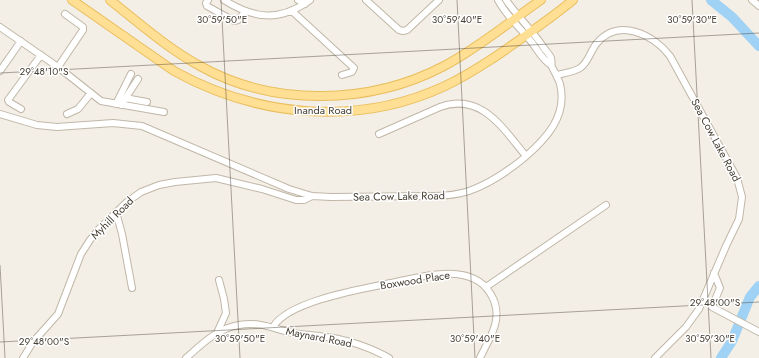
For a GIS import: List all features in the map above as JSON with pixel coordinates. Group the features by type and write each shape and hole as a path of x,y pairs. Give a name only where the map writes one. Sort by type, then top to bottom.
{"main road":[{"name":"Inanda Road","path":"72,0 174,71 192,81 230,96 259,104 305,112 328,112 371,108 408,99 443,86 494,58 573,0"},
{"name":"Inanda Road","path":"110,0 168,46 201,67 223,77 261,89 304,96 327,96 368,92 408,82 460,57 541,0"}],"street":[{"path":"208,0 206,3 207,6 234,21 238,20 245,12"},
{"path":"224,0 245,12 273,15 292,11 307,2"},
{"path":"298,0 307,2"},
{"path":"366,0 399,30 403,31 407,30 438,0"},
{"path":"498,0 529,33 545,61 551,65 557,75"},
{"path":"506,0 515,18"},
{"path":"752,0 759,6"},
{"path":"292,11 354,68 352,72 342,75"},
{"path":"58,67 83,30 83,27 65,14"},
{"path":"0,26 58,67 103,102 164,112"},
{"name":"Sea Cow Lake Road","path":"0,114 37,125 58,128 113,123 142,126 289,188 312,196 432,196 458,194 472,190 506,173 547,136 560,114 562,99 557,75 579,68 588,58 598,42 610,33 618,31 634,31 642,33 650,37 665,50 680,72 737,178 742,197 739,219 699,309 686,327 655,358"},
{"path":"0,71 21,41"},
{"path":"21,109 8,100 40,55"},
{"path":"118,104 131,74"},
{"path":"118,104 125,98 138,79"},
{"path":"67,114 78,109 93,95"},
{"path":"125,98 147,102"},
{"path":"379,134 440,107 461,103 475,106 495,119 526,156"},
{"name":"Myhill Road","path":"23,358 33,342 58,314 81,254 90,240 98,230 127,202 148,189 175,182 208,178 225,180 262,189 296,200 304,200 312,196"},
{"path":"480,358 496,324 493,297 486,287 606,205"},
{"path":"116,212 122,234 132,288"},
{"name":"Boxwood Place","path":"273,327 278,320 284,316 317,301 346,292 423,277 447,273 457,274 475,279 486,287"},
{"path":"714,273 720,288 712,308 759,332"},
{"path":"217,333 226,315 219,280"},
{"name":"Maynard Road","path":"186,358 217,333 239,325 252,324 265,325 295,334 345,340 383,354 389,358"}],"waterway":[{"path":"711,0 732,17 759,46"},
{"path":"721,358 732,341 750,297 759,286"}]}
